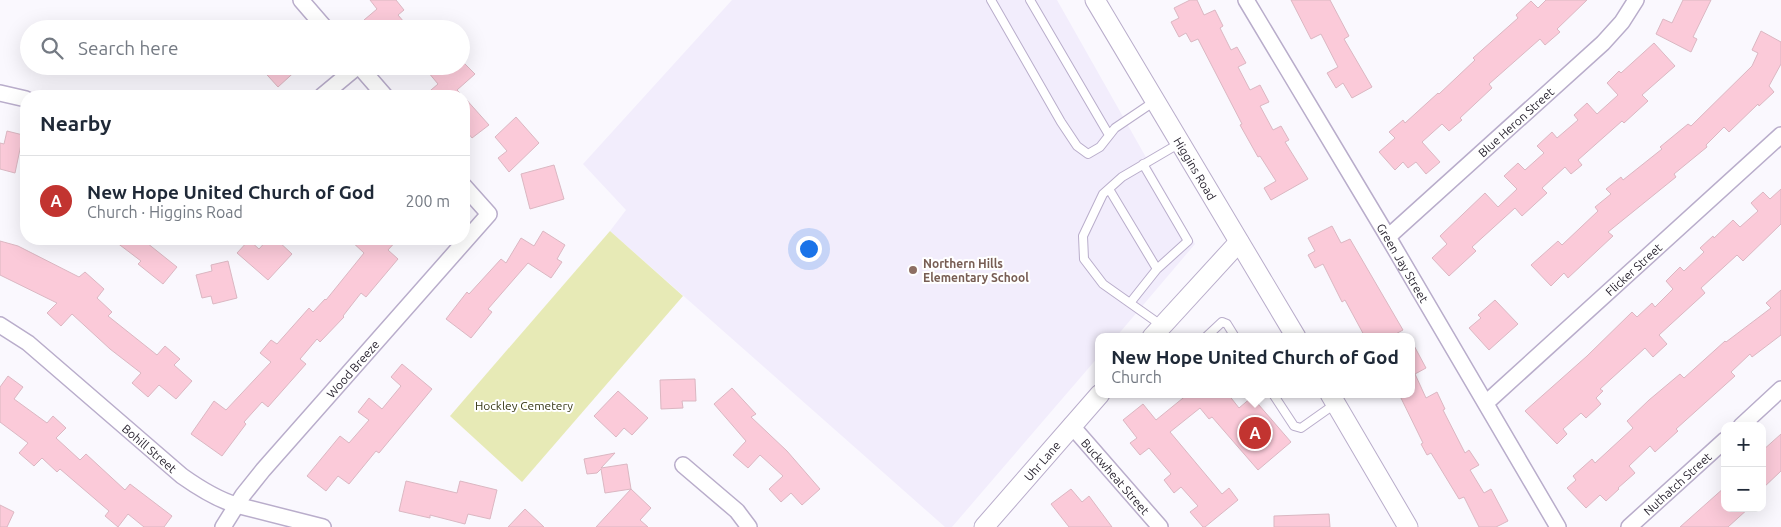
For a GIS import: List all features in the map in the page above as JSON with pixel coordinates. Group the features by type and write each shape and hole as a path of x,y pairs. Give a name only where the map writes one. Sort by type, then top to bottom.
{"street":[{"path":"301,0 318,20"},
{"name":"Higgins Road","path":"1097,0 1294,333"},
{"name":"Green Jay Street","path":"1246,0 1558,527"},
{"name":"Blue Heron Street","path":"1388,237 1603,43 1622,22 1636,0"},
{"path":"329,90 347,75"},
{"path":"366,75 380,90"},
{"path":"0,93 20,98"},
{"name":"Flicker Street","path":"1486,403 1781,135"},
{"name":"Wood Breeze","path":"470,193 489,214 470,236"},
{"path":"1157,331 1239,242"},
{"name":"Wood Breeze","path":"223,527 236,505 263,470 462,245"},
{"name":"Bohill Street","path":"0,325 28,343 182,476 201,489 222,501 323,527"},
{"path":"1745,422 1781,389"},
{"name":"Uhr Lane","path":"984,527 1096,398"},
{"path":"1332,399 1408,527"},
{"name":"Buckwheat Street","path":"1071,425 1160,527"},
{"name":"Nuthatch Street","path":"1629,527 1721,444"},
{"path":"683,465 737,511 749,527"}],"lane":[{"path":"991,0 1061,122 1077,146 1088,154 1100,147 1114,128 1155,101"},
{"path":"1030,0 1109,135"},
{"path":"1157,331 1130,303 1103,284 1084,259 1083,236 1103,194 1109,188 1122,177 1180,143"},
{"path":"1130,303 1157,269 1188,242 1143,164"},
{"path":"1109,188 1157,269"},
{"path":"1210,333 1222,322 1227,324 1233,333"},
{"path":"1276,398 1294,426 1301,428 1332,399"}],"shaded area":[{"name":"Northern Hills Elementary School","path":"732,0 1057,0 1195,244 1119,333 1095,333 1095,361 952,527 945,527 610,231 626,210 583,164"}],"green space":[{"name":"Hockley Cemetery","path":"610,231 683,296 522,482 450,416"}],"building":[{"path":"370,0 396,0 404,10 398,15 402,20 364,20 377,9"},
{"path":"1190,0 1197,0 1204,15 1215,10 1223,26 1220,28 1231,50 1237,47 1246,63 1238,67 1250,90 1260,85 1269,102 1260,106 1273,130 1281,126 1289,140 1285,142 1308,179 1271,200 1264,188 1276,181 1260,156 1258,157 1240,125 1242,124 1198,39 1191,42 1186,33 1179,37 1171,22 1179,18 1174,8"},
{"path":"1291,0 1330,0 1349,36 1344,39 1372,87 1352,98 1343,83 1336,88 1327,73 1338,67 1321,34 1311,39"},
{"path":"1546,0 1587,0 1557,29 1560,32 1545,45 1540,39 1489,84 1492,88 1460,118 1462,120 1449,131 1442,124 1422,142 1440,162 1426,174 1416,162 1408,168 1403,162 1395,170 1379,152 1395,138 1389,132 1403,120 1405,123 1439,94 1475,60 1473,58 1518,18 1516,15 1531,1 1538,8"},
{"path":"1683,0 1711,0 1693,37 1697,39 1691,52 1656,34 1663,19 1672,23"},
{"path":"1761,31 1781,42 1781,64 1769,86 1774,92 1759,106 1758,104 1729,132 1724,127 1706,145 1707,147 1674,174 1676,177 1608,232 1613,236 1568,278 1564,273 1551,286 1531,265 1558,241 1562,245 1598,211 1595,207 1611,194 1606,189 1621,177 1623,180 1662,149 1660,147 1688,124 1691,126 1752,66 1758,53 1752,50"},
{"path":"1654,43 1675,66 1642,95 1648,101 1578,160 1582,165 1571,174 1565,167 1542,188 1547,193 1522,216 1515,208 1472,247 1476,251 1449,276 1432,258 1447,244 1440,236 1485,193 1498,207 1517,189 1504,176 1518,163 1525,170 1544,153 1537,146 1552,132 1557,138 1578,120 1574,115 1587,103 1597,114 1618,95 1607,83"},
{"path":"470,69 475,74 457,90 431,90 438,84 430,75 470,75"},
{"path":"267,75 291,75 278,87"},
{"path":"470,104 489,125 472,138 470,136"},
{"path":"516,117 539,143 509,172 498,158 507,151 495,137"},
{"path":"7,131 20,134 20,149 15,173 0,169 0,143 4,144"},
{"path":"554,165 564,199 530,209 521,174"},
{"path":"1781,189 1781,224 1743,261 1737,255 1701,288 1705,293 1659,335 1667,344 1653,357 1645,348 1600,389 1603,391 1596,398 1601,404 1586,418 1581,413 1563,429 1567,434 1557,444 1525,411 1587,356 1632,312 1637,317 1652,303 1655,307 1673,289 1666,281 1680,267 1684,271 1704,252 1700,248 1733,220 1740,227 1758,211 1751,203 1763,192 1770,199"},
{"path":"1332,226 1341,243 1350,239 1403,330 1397,333 1363,333 1345,300 1342,302 1323,264 1315,268 1308,255 1315,251 1308,238"},
{"path":"543,231 565,245 557,259 562,262 551,278 528,263 488,309 492,312 471,338 446,319 467,292 469,294 501,259 506,263 521,238 534,246"},
{"path":"0,241 18,246 79,277 85,272 104,289 97,298 112,312 108,316 157,355 165,346 180,359 174,365 192,381 176,399 159,385 148,397 132,383 141,373 110,349 72,314 61,326 47,313 57,303 0,275"},
{"path":"120,245 150,245 177,267 163,284 138,264 141,261"},
{"path":"244,245 255,245 259,249 263,245 282,245 292,254 268,280 237,253"},
{"path":"355,245 393,245 388,250 398,259 366,297 361,293 344,317 320,342 317,339 300,359 306,364 268,407 262,402 244,422 246,424 222,456 191,434 214,401 226,410 271,362 260,353 271,340 277,344 309,308 313,312 326,300 364,253"},
{"path":"228,261 237,298 213,304 211,296 202,298 196,275 212,271 211,265"},
{"path":"1781,290 1781,335 1752,357 1750,354 1731,372 1735,376 1676,429 1678,431 1655,452 1650,446 1629,466 1635,473 1606,501 1600,495 1586,508 1567,488 1576,480 1573,476 1592,459 1595,463 1633,428 1627,421 1649,400 1680,374 1684,378 1725,341 1771,308 1766,303"},
{"path":"1495,300 1518,324 1489,350 1469,328 1481,318 1478,315"},
{"path":"1415,347 1426,368 1415,374"},
{"path":"402,364 432,389 379,453 376,451 349,484 338,476 326,491 307,476 340,436 349,443 369,420 358,412 369,398 382,409 401,386 391,377"},
{"path":"1415,374 1426,398 1437,392 1445,409 1443,410 1465,453 1469,450 1479,465 1470,470 1484,493 1491,489 1508,521 1496,527 1479,527 1464,497 1459,499 1431,453 1427,455 1421,444 1423,443 1401,398 1415,398"},
{"path":"8,376 23,387 14,399 47,423 53,416 66,428 56,438 80,460 86,454 125,490 130,484 172,516 164,527 144,527 128,514 118,527 105,516 109,511 60,469 57,472 42,458 34,466 19,453 28,443 0,422 0,387"},
{"path":"695,379 696,401 682,401 683,408 661,409 660,380"},
{"path":"732,388 756,414 751,417 787,451 820,489 802,505 791,493 781,502 769,489 783,476 760,455 748,468 733,455 746,441 714,404"},
{"path":"618,391 648,418 632,435 624,428 616,437 594,416"},
{"path":"1183,398 1231,398 1239,408 1253,398 1291,442 1258,470 1212,417 1209,419 1200,408 1170,432 1222,494 1229,488 1238,500 1203,527 1190,512 1198,506 1181,487 1174,493 1164,480 1171,474 1149,448 1140,455 1130,443 1137,438 1123,420 1143,404 1156,420"},
{"path":"1781,434 1781,471 1766,485 1766,467 1766,447"},
{"path":"615,453 601,468 627,464 631,489 605,493 601,469 597,473 587,474 584,459"},
{"path":"406,481 457,493 460,481 497,490 490,519 468,514 465,524 430,515 430,518 399,511"},
{"path":"631,489 651,508 640,520 648,527 596,527"},
{"path":"1071,489 1082,502 1089,496 1112,527 1069,527 1051,504"},
{"path":"1721,491 1721,512 1745,512 1728,527 1680,527"},
{"path":"0,505 14,512 7,527 0,527"},
{"path":"525,509 544,527 508,527"},
{"path":"1329,514 1330,527 1274,527 1274,516"}],"place":[{"name":"Northern Hills Elementary School","path":"913,270"},
{"name":"New Hope United Church of God","path":"1255,433"}]}
